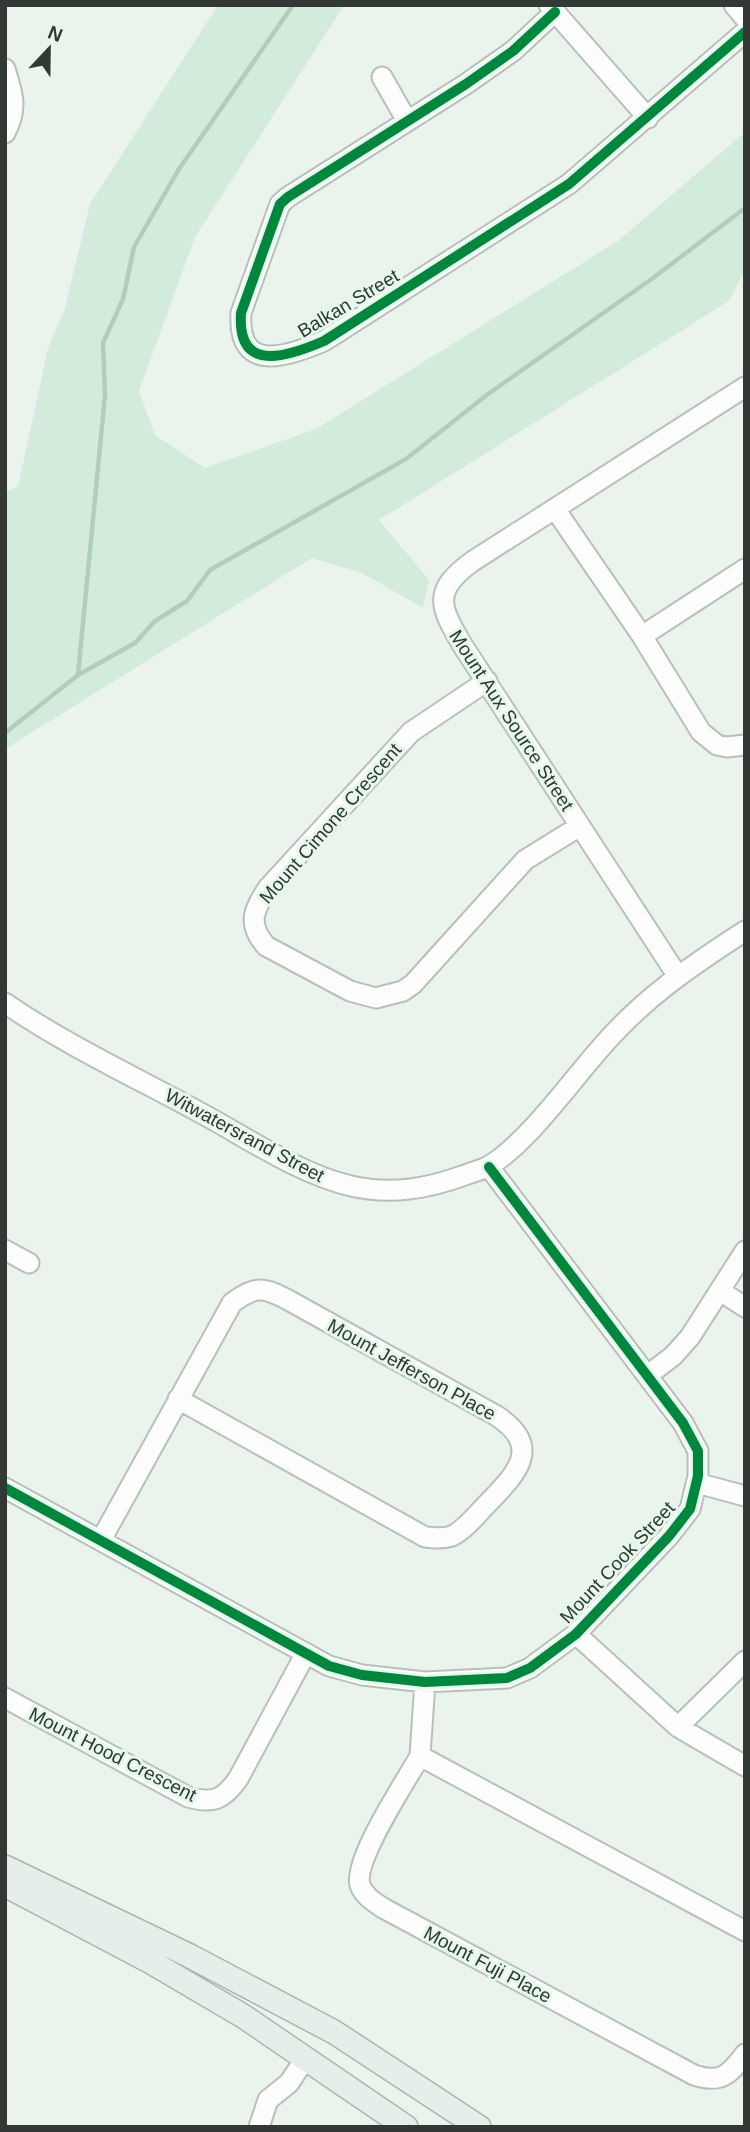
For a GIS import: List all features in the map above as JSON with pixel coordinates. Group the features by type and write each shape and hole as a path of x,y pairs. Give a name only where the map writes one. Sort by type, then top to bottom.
{"main road":[{"path":"5,1867 187,1955 334,2032 479,2127"},
{"path":"5,1885 151,1962 243,2017 406,2127"}],"street":[{"path":"734,5 745,18"},
{"path":"552,8 648,118"},
{"name":"Balkan Street","path":"552,8 513,51 280,204 241,313 241,336 246,345 253,351 274,358 297,353 324,341 569,184 745,32"},
{"path":"5,69 14,99 5,133"},
{"path":"382,77 407,121"},
{"name":"Mount Aux Source Street","path":"677,975 451,625 443,604 447,584 472,561 745,387"},
{"path":"555,509 642,636 701,732 717,745 745,745"},
{"path":"642,636 745,569"},
{"name":"Mount Cimone Crescent","path":"487,681 411,732 268,888 256,908 254,918 254,928 259,938 267,946 350,991 364,996 387,996 413,984 525,860 580,826"},
{"name":"Witwatersrand Street","path":"5,1003 90,1053 294,1164 329,1180 385,1191 411,1190 439,1185 489,1167 519,1140 645,1001 677,975 745,931"},
{"name":"Mount Cook Street","path":"5,1488 329,1666 362,1675 425,1682 507,1678 530,1668 576,1634 670,1535 690,1509 697,1483 698,1451 683,1423 648,1375 489,1167"},
{"path":"5,1250 29,1263"},
{"path":"648,1375 673,1356 690,1337 745,1251"},
{"name":"Mount Jefferson Place","path":"101,1540 178,1399 232,1303 252,1291 268,1289 510,1425 522,1444 521,1461 514,1475 465,1526 448,1537 425,1537 178,1399"},
{"path":"720,1291 745,1307"},
{"path":"697,1483 745,1496"},
{"path":"576,1634 678,1727 745,1766"},
{"name":"Mount Hood Crescent","path":"5,1698 188,1797 202,1801 213,1800 227,1795 238,1779 306,1653"},
{"path":"678,1727 745,1661"},
{"name":"Mount Fuji Place","path":"425,1682 420,1756 361,1866 361,1887 367,1897 694,2075 706,2079 720,2078 731,2072 745,2054"},
{"path":"420,1756 745,1931"},
{"path":"259,2127 268,2100 289,2083 305,2059"}],"green space":[{"path":"218,5 344,5 195,237 139,391 155,435 205,468 316,429 618,241 745,132 745,269 729,301 379,520 429,580 423,608 362,573 312,558 5,749 5,492 18,487 48,348 64,312 90,204"}],"waterway":[{"path":"5,733 78,675 105,395 103,343 123,299 134,247 179,169 293,5"},
{"path":"78,675 135,643 155,621 187,601 210,570 406,459 488,394 653,278 745,208"}],"cycle path":[{"path":"555,12 513,51 466,84 280,204 241,313 242,332 247,345 256,353 267,356 295,352 324,341 569,184 745,32"},
{"path":"5,1488 329,1666 362,1675 425,1682 507,1678 530,1668 576,1634 669,1536 690,1509 698,1476 698,1451 683,1423 489,1167"}]}
